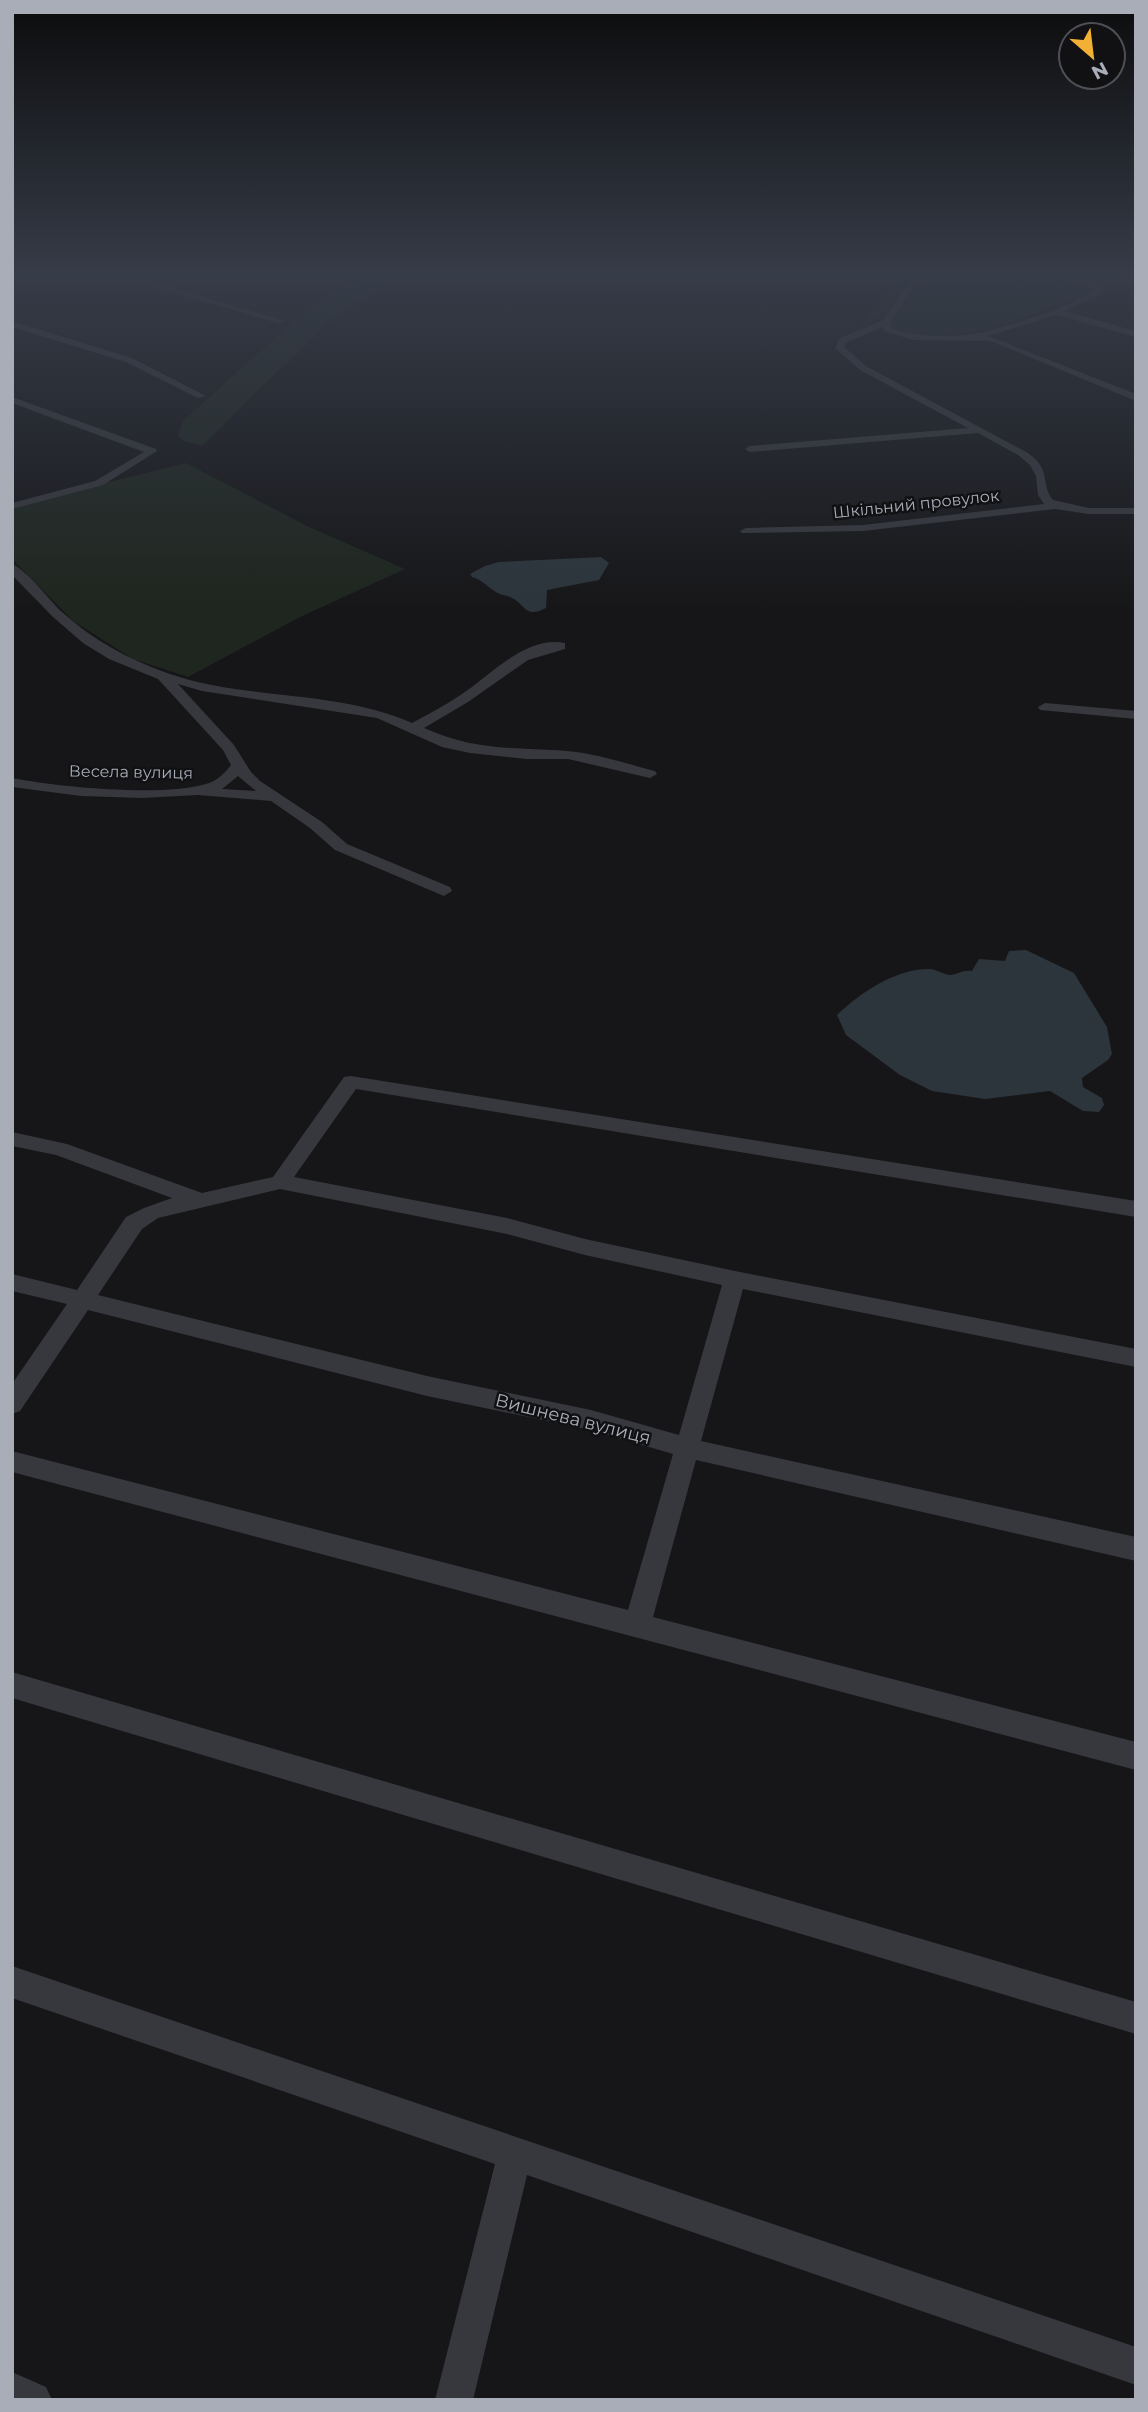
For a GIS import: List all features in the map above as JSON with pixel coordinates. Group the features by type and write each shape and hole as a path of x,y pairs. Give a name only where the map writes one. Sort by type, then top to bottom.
{"street":[{"path":"180,386 201,396"},
{"path":"897,386 982,430 1034,462 1041,475 1043,496 1046,502 1055,506"},
{"path":"1106,386 1136,398"},
{"path":"12,400 152,451 99,483 12,506"},
{"path":"750,449 982,430"},
{"name":"Шкільний провулок","path":"746,531 863,528 1055,506 1135,514"},
{"path":"12,568 57,614 88,640 114,656 163,676 202,687 338,706 381,715 447,744 470,749 526,755 568,755 650,774"},
{"path":"414,728 468,697 523,656 536,649 560,646"},
{"path":"163,676 229,747 239,765 255,784 316,825 341,847 444,891"},
{"path":"1045,707 1136,715"},
{"name":"Весела вулиця","path":"12,782 86,790 169,794 196,792 214,788 226,780 239,765"},
{"path":"196,792 275,798"},
{"path":"279,1182 351,1082 1136,1209"},
{"path":"12,1139 60,1149 199,1200"},
{"path":"12,1404 134,1223 150,1213 199,1200 243,1193 279,1182 507,1226 585,1247 735,1279 1136,1358"},
{"path":"636,1626 735,1279"},
{"name":"Вишнева вулиця","path":"12,1282 427,1385 591,1420 688,1448 1136,1549"},
{"path":"12,1461 1136,1756"},
{"path":"12,1685 1136,2018"},
{"path":"12,1982 1136,2366"},
{"path":"454,2400 515,2154"},
{"path":"12,2391 33,2400"}],"shaded area":[{"path":"222,386 263,386 202,446 183,441 178,435 183,421"},
{"path":"186,463 309,527 405,569 300,617 188,677 133,659 73,621 12,559 12,506"},
{"path":"601,557 609,563 599,580 547,590 546,608 534,612 526,610 517,601 498,593 470,574 499,562"},
{"path":"1026,950 1074,973 1107,1027 1112,1054 1108,1060 1082,1078 1083,1087 1102,1098 1104,1105 1099,1112 1083,1111 1050,1091 985,1099 932,1091 900,1075 846,1035 837,1015 867,991 904,973 929,969 951,975 972,971 979,959 1005,961 1009,951"}]}
